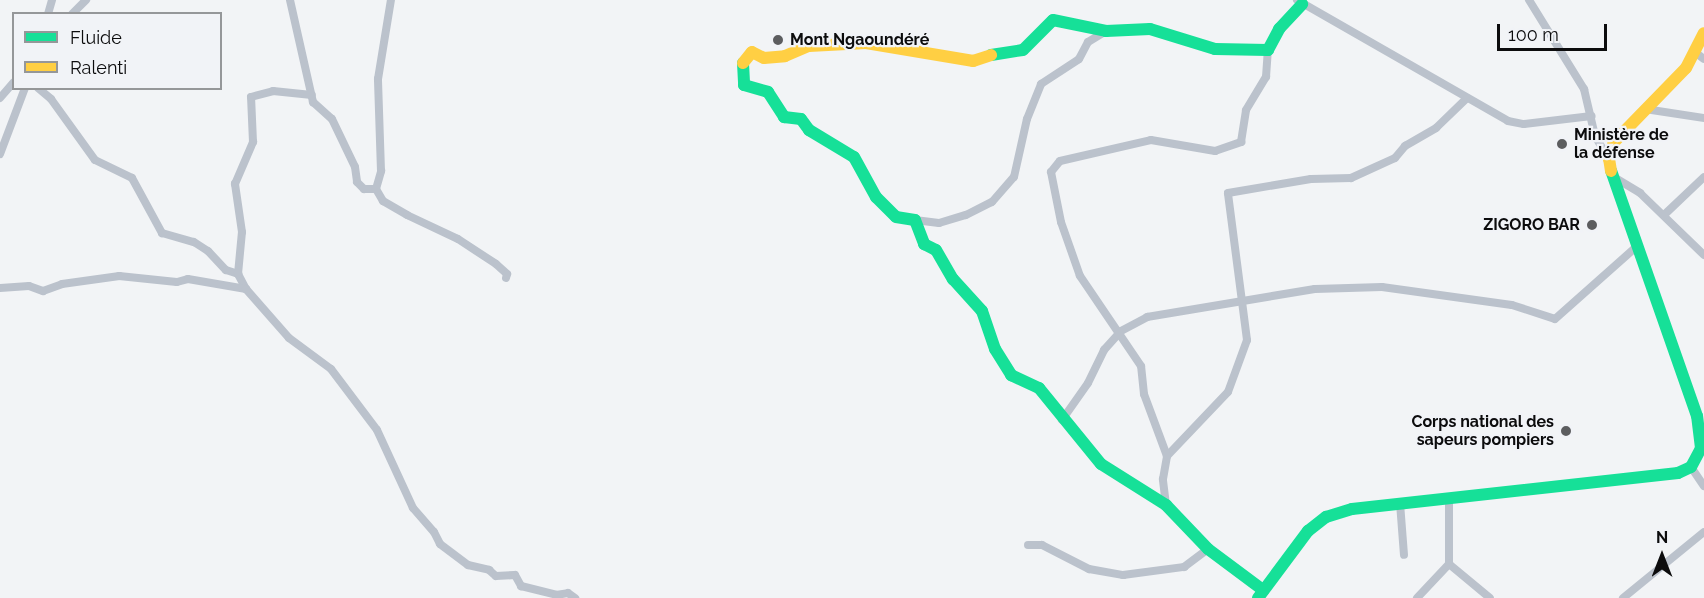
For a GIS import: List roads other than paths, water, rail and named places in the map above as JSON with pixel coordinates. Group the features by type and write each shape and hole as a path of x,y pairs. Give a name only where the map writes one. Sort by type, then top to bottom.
{"street":[{"path":"74,12 86,0"},
{"path":"290,0 302,66 316,108 332,119 349,161 355,167 357,182 364,189 376,189"},
{"path":"391,0 378,79 381,171 376,189 383,201 458,239 466,248 496,264 507,274 506,278"},
{"path":"1529,0 1584,89 1595,136 1609,159"},
{"path":"1166,505 1164,485 1167,456 1144,394 1141,366 1120,331 1094,297 1074,261 1061,222 1051,172 1053,165 1151,140 1215,151 1241,142 1246,110 1266,77 1268,50 1279,29 1300,2 1508,121 1524,124 1592,116"},
{"path":"1106,31 1088,42 1079,59 1041,84 1027,119 1014,177 992,202 966,215 939,222 896,218 876,197 854,157 809,130 801,119 784,117 768,92 744,85 743,61 752,52 764,58 786,56 809,46 866,43 973,61 1005,50 1023,50 1032,37 1053,20 1106,31 1150,29 1215,49 1268,50"},
{"path":"915,220 924,244 936,250 953,279 982,311 995,349 1011,375 1033,383 1050,400 1062,420 1101,464 1166,505 1208,549 1261,594 1292,549 1326,517 1353,509 1678,473 1691,467 1701,448 1697,416 1610,174 1609,159 1614,142 1700,56 1704,33"},
{"path":"0,98 12,84"},
{"path":"0,154 24,90"},
{"path":"40,90 51,99 95,160 132,178 162,233 194,242 226,270 238,274"},
{"path":"312,95 273,91 251,97 253,142 235,184 242,232 238,274 246,289 289,338 336,375 377,430 413,508 434,532 440,544 468,565 489,570 496,576 515,575 521,586 556,595 568,593 574,598"},
{"path":"1167,456 1234,384 1247,340 1228,193 1311,179 1351,178 1395,158 1405,146 1436,128 1467,98"},
{"path":"1645,109 1704,118"},
{"path":"1610,174 1664,215 1704,255"},
{"path":"1664,215 1704,177"},
{"path":"1062,420 1088,383 1104,350 1120,331 1147,317 1242,299 1315,290 1382,287 1512,305 1555,319 1636,247"},
{"path":"0,288 29,286 43,291 63,284 119,276 177,282 188,279 246,289"},
{"path":"1691,467 1704,486"},
{"path":"1417,598 1449,564 1449,498"},
{"path":"1400,503 1404,555"},
{"path":"1623,598 1704,532"},
{"path":"1028,545 1042,545 1089,569 1123,575 1184,567 1208,549"},
{"path":"1449,564 1490,598"}],"place":[{"name":"Mont Ngaoundéré","path":"778,40"},
{"name":"Ministère de la défense","path":"1562,144"},
{"name":"ZIGORO BAR","path":"1592,225"},
{"name":"Corps national des sapeurs pompiers","path":"1566,431"}]}
